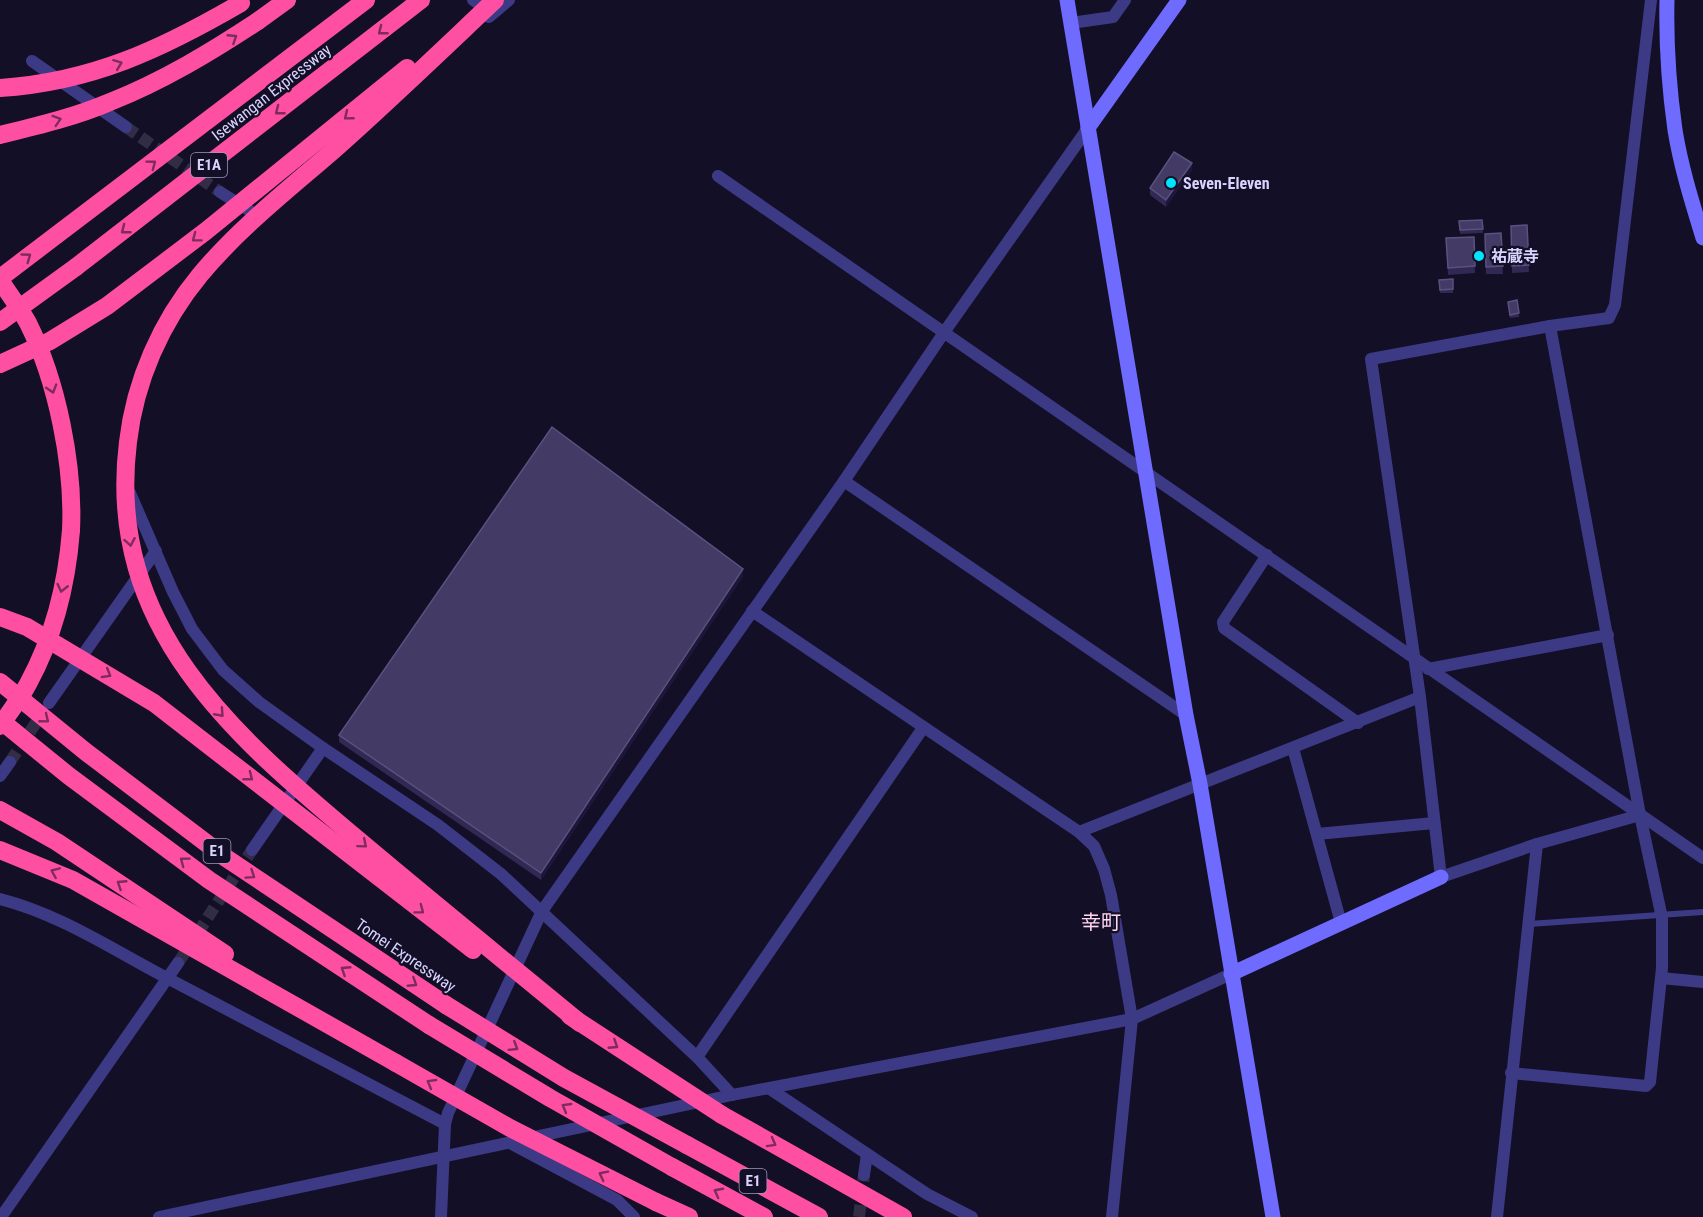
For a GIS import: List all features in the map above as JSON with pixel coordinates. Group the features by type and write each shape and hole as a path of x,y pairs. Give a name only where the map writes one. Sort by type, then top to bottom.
{"highway":[{"path":"0,88 70,79 108,68 158,48 246,0"},
{"path":"0,135 47,124 109,103 172,74 230,40 287,0"},
{"name":"Isewangan Expressway","path":"0,279 366,0"},
{"name":"Isewangan Expressway","path":"0,322 76,267 421,0"},
{"path":"0,364 50,341 107,306 215,224 493,4"},
{"path":"493,4 236,237 199,276 175,310 157,342 141,381 131,417 126,456 125,496 130,543 142,589 160,627 188,673 217,710 290,783 580,1023"},
{"path":"0,279 27,322 40,351 58,408 69,461 72,502 69,557 57,610 41,657 27,686 0,726"},
{"path":"0,617 27,627 154,703 483,957 580,1023 722,1115 903,1217"},
{"name":"Tomei Expressway","path":"0,682 86,752 226,858 446,1005 564,1078 819,1217"},
{"name":"E1","path":"0,720 69,776 209,880 429,1025 550,1098 764,1217"},
{"path":"0,810 57,842 362,1044"},
{"path":"0,850 73,880 510,1128 689,1217"}],"street":[{"path":"473,0 493,4 509,0"},
{"path":"1067,0 1186,715 1200,784 1274,1217"},
{"path":"1071,23 1113,17 1125,0"},
{"path":"441,1217 445,1125 448,1113 542,911 844,481 945,331 1179,0"},
{"path":"1441,877 1420,697 1371,359 1550,326 1609,318 1615,305 1651,0"},
{"path":"1667,0 1669,69 1675,130 1703,238"},
{"path":"493,4 253,213 188,284 172,307 138,371 124,416 120,458 123,472 134,504 192,629 223,670 259,702 322,748 438,825 501,874 697,1057 732,1095"},
{"path":"32,61 126,127"},
{"path":"718,176 1703,858"},
{"path":"220,192 253,213"},
{"path":"1511,1072 1646,1086 1650,1082 1661,978 1660,913 1550,326"},
{"path":"844,481 1186,715"},
{"path":"49,703 156,551"},
{"path":"1267,555 1223,622 1224,628 1358,723"},
{"path":"752,611 1079,831 1094,846 1112,895 1132,1019 1112,1217"},
{"path":"1428,669 1608,635"},
{"path":"1079,831 1420,697"},
{"path":"697,1057 923,728"},
{"path":"252,850 322,748"},
{"path":"1293,748 1341,923"},
{"path":"0,776 10,762"},
{"path":"161,1217 732,1095 1132,1019 1441,877 1537,844 1640,815"},
{"path":"1317,834 1434,823"},
{"path":"1497,1217 1537,844"},
{"path":"0,899 35,911 95,938 166,978 445,1125"},
{"path":"1,1217 178,963"},
{"path":"1661,978 1703,982"},
{"path":"771,1089 927,1194 972,1217"},
{"path":"510,1143 616,1200 634,1217"},
{"path":"864,1175 867,1154"},
{"path":"228,1203 229,1217"}],"lane":[{"path":"1528,924 1660,913 1703,912"}],"building":[{"name":"Seven-Eleven","path":"1174,152 1192,163 1166,200 1150,188"},
{"path":"1482,220 1483,229 1460,230 1459,221"},
{"path":"1527,225 1529,265 1512,266 1511,226"},
{"path":"1501,233 1503,266 1486,267 1485,234"},
{"path":"1474,237 1475,266 1448,268 1446,238"},
{"path":"1453,279 1453,289 1440,290 1439,280"},
{"path":"1517,300 1519,313 1510,315 1508,302"},
{"path":"552,427 743,569 541,873 339,735"}],"tunnel":[{"path":"126,127 220,192"},
{"path":"10,762 45,709"},
{"path":"178,963 252,850"},
{"path":"859,1217 864,1175"}],"place":[{"name":"Seven-Eleven","path":"1171,183"},
{"name":"祐蔵寺","path":"1479,256"}],"district":[{"name":"幸町","path":"1101,922"}]}
